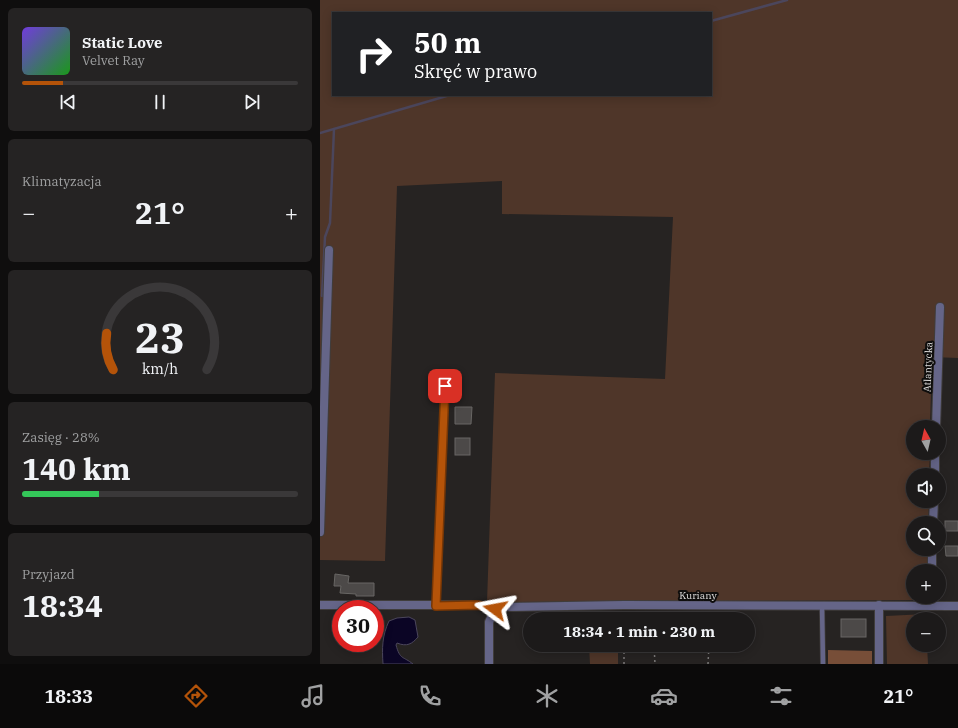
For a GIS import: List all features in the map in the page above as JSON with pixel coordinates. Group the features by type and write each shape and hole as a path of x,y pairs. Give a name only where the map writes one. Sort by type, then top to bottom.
{"street":[{"path":"320,532 329,250"},
{"name":"Atlantycka","path":"936,420 940,307"},
{"name":"Kuriany","path":"495,609 511,606 879,605 906,603"},
{"name":"Kuriany","path":"946,604 958,606"},
{"path":"320,605 478,605 495,609 489,622 489,664"},
{"path":"879,605 879,664"}],"lane":[{"path":"436,606 445,386"},
{"path":"822,605 823,664"}],"path":[{"path":"624,652 624,664"},
{"path":"654,652 655,664"},
{"path":"708,652 708,664"}],"shaded area":[{"path":"320,0 958,0 958,358 932,357 930,420 906,420 906,460 930,460 929,468 906,468 906,508 929,508 928,516 906,516 906,556 928,556 927,564 906,564 906,600 487,602 495,373 665,379 673,217 502,214 502,181 397,186 385,561 320,560"},
{"path":"618,611 618,612 589,612"},
{"path":"906,615 906,652 927,652 928,664 887,664 886,616"},
{"path":"409,617 415,620 418,637 409,644 404,645 397,643 396,645 400,655 413,664 383,664 385,632 389,621 397,618"},
{"path":"828,650 872,651 872,664 828,664"},
{"path":"589,652 618,652 618,664 590,664"}],"building":[{"path":"455,407 472,407 471,424 455,424"},
{"path":"455,438 470,438 470,455 455,455"},
{"path":"946,521 958,521 958,531 946,531"},
{"path":"946,546 958,546 958,556 946,556"},
{"path":"335,574 349,576 348,583 374,583 374,596 356,596 356,594 340,593 341,586 334,586"},
{"path":"841,619 866,619 866,637 841,637"}],"waterway":[{"path":"712,21 787,0"},
{"path":"320,133 447,96"},
{"path":"322,296 325,237 330,223 334,129"}],"route":[{"path":"445,386 436,606 478,605 495,609"}]}
